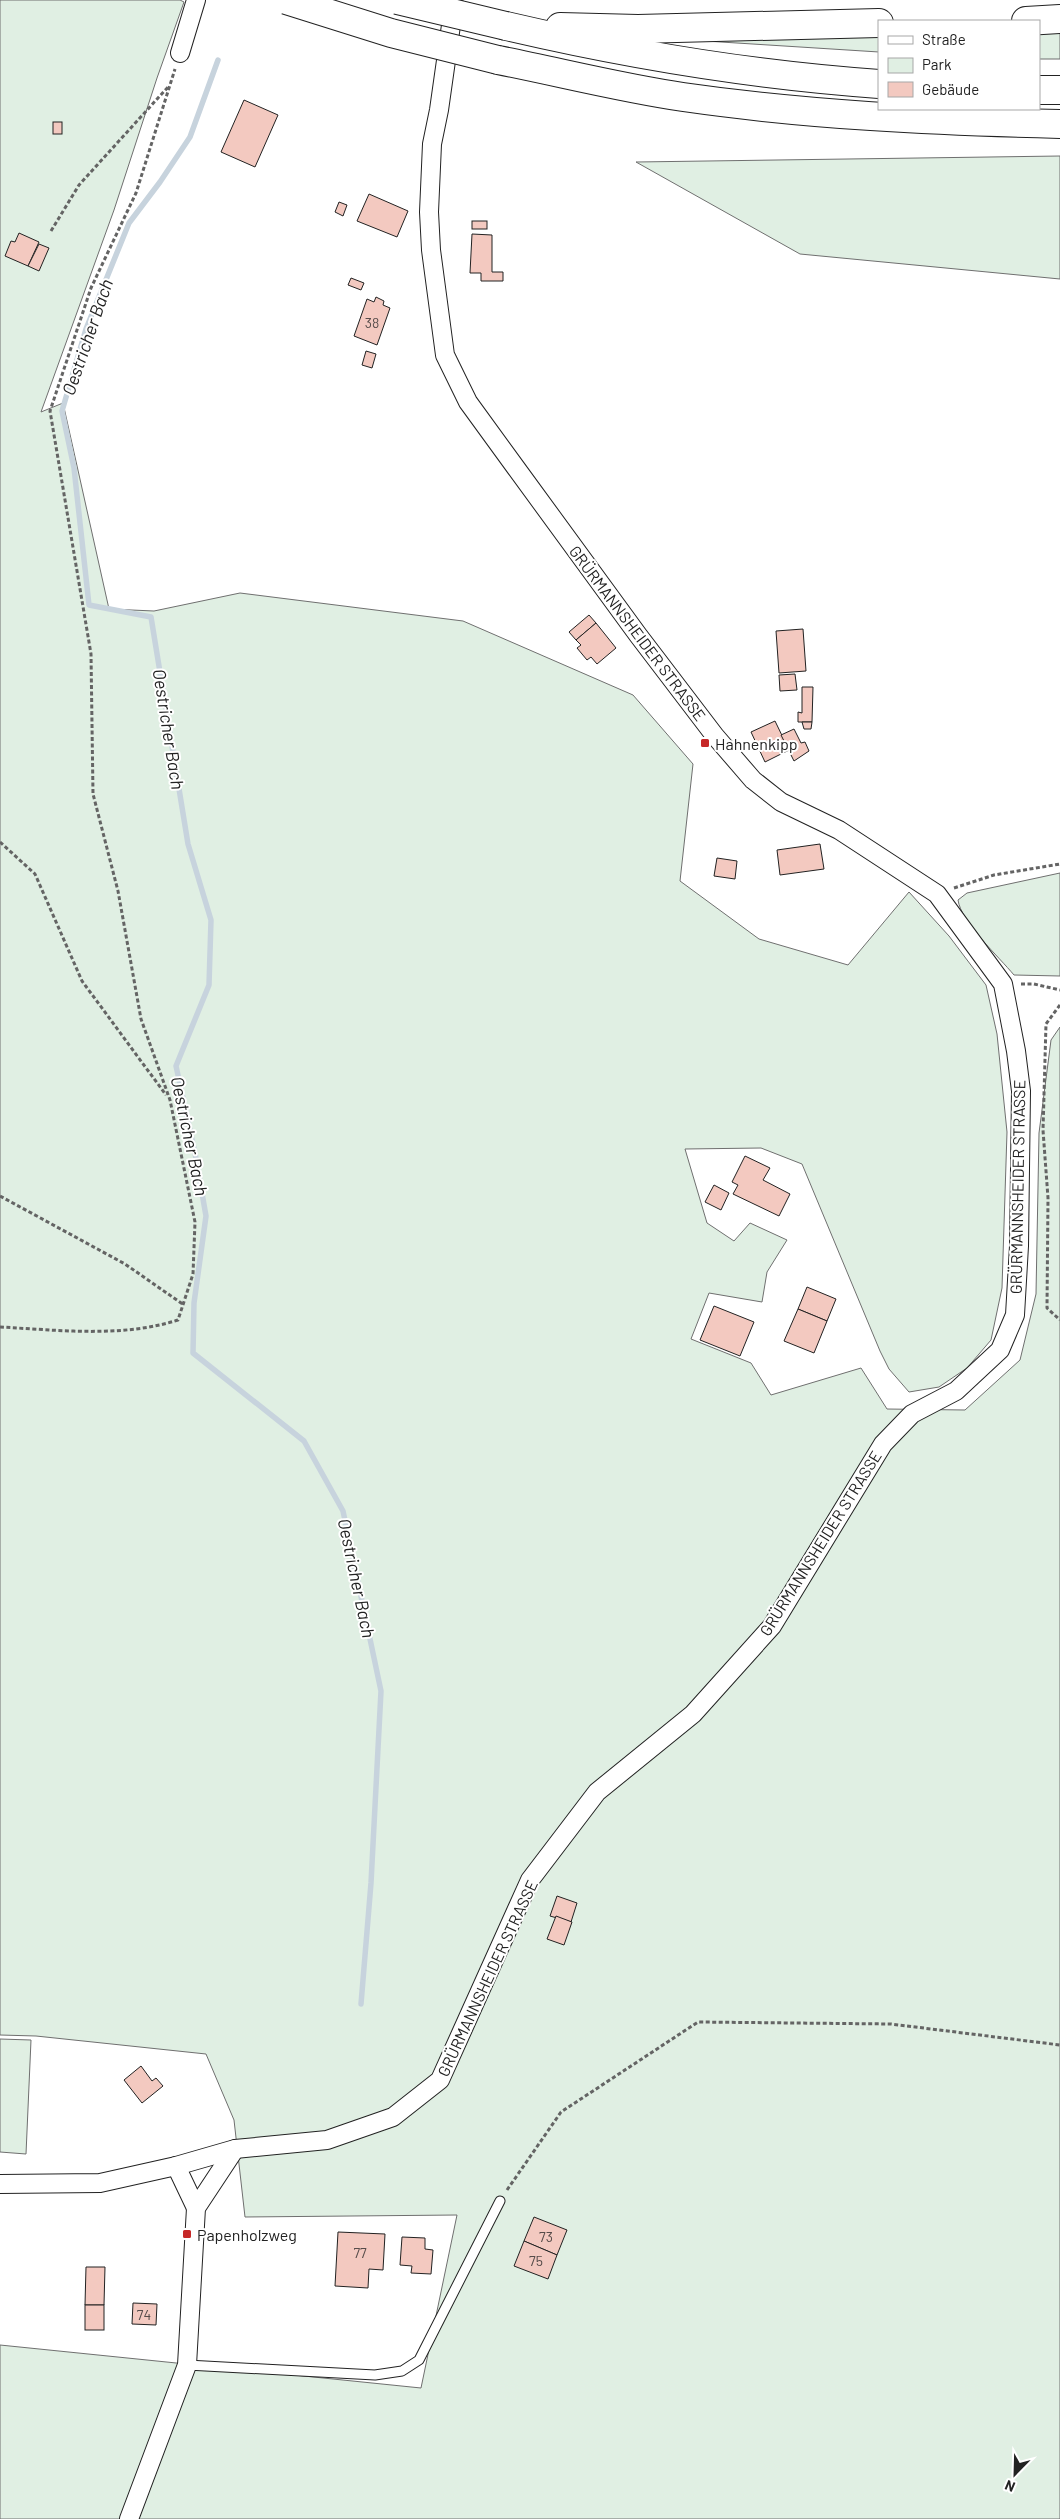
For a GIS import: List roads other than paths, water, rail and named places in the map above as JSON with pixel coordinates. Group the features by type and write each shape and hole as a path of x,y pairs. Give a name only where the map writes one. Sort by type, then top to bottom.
{"highway":[{"path":"286,0 391,33 498,60 682,97 813,112 944,121 1060,124"},
{"path":"397,0 601,48 686,64 812,79 878,84"},
{"path":"1040,20 1060,19"},
{"path":"506,26 638,29 878,23"},
{"path":"1040,90 1060,90"}],"street":[{"path":"180,53 196,0"},
{"name":"GRÜRMANNSHEIDER STRASSE","path":"235,2149 327,2140 393,2117 440,2080 530,1880 597,1792 692,1714 772,1626 883,1444 912,1414 956,1391 1000,1350 1014,1315 1020,1246 1021,1091 1016,1051 1003,984 937,894 839,830 781,802 753,780 715,736 638,635 468,402 445,355 431,250 428,212 432,144 439,110 454,0"},
{"path":"0,2184 100,2183 176,2166 235,2149"},
{"path":"196,2208 235,2149"},
{"path":"129,2519 188,2365 196,2208 176,2166"}],"lane":[{"path":"188,2365 375,2375 402,2371 419,2360 500,2201"}],"waterway":[{"name":"Oestricher Bach","path":"218,60 190,137 160,182 129,223 86,329 62,411 74,468 89,605 151,617 188,844 211,920 209,985 176,1066 195,1153 206,1216 194,1303 193,1353 304,1441 343,1511 381,1691 371,1883 361,2004"}],"place":[{"name":"Hahnenkipp","path":"705,743"},
{"name":"Papenholzweg","path":"187,2234"}]}
